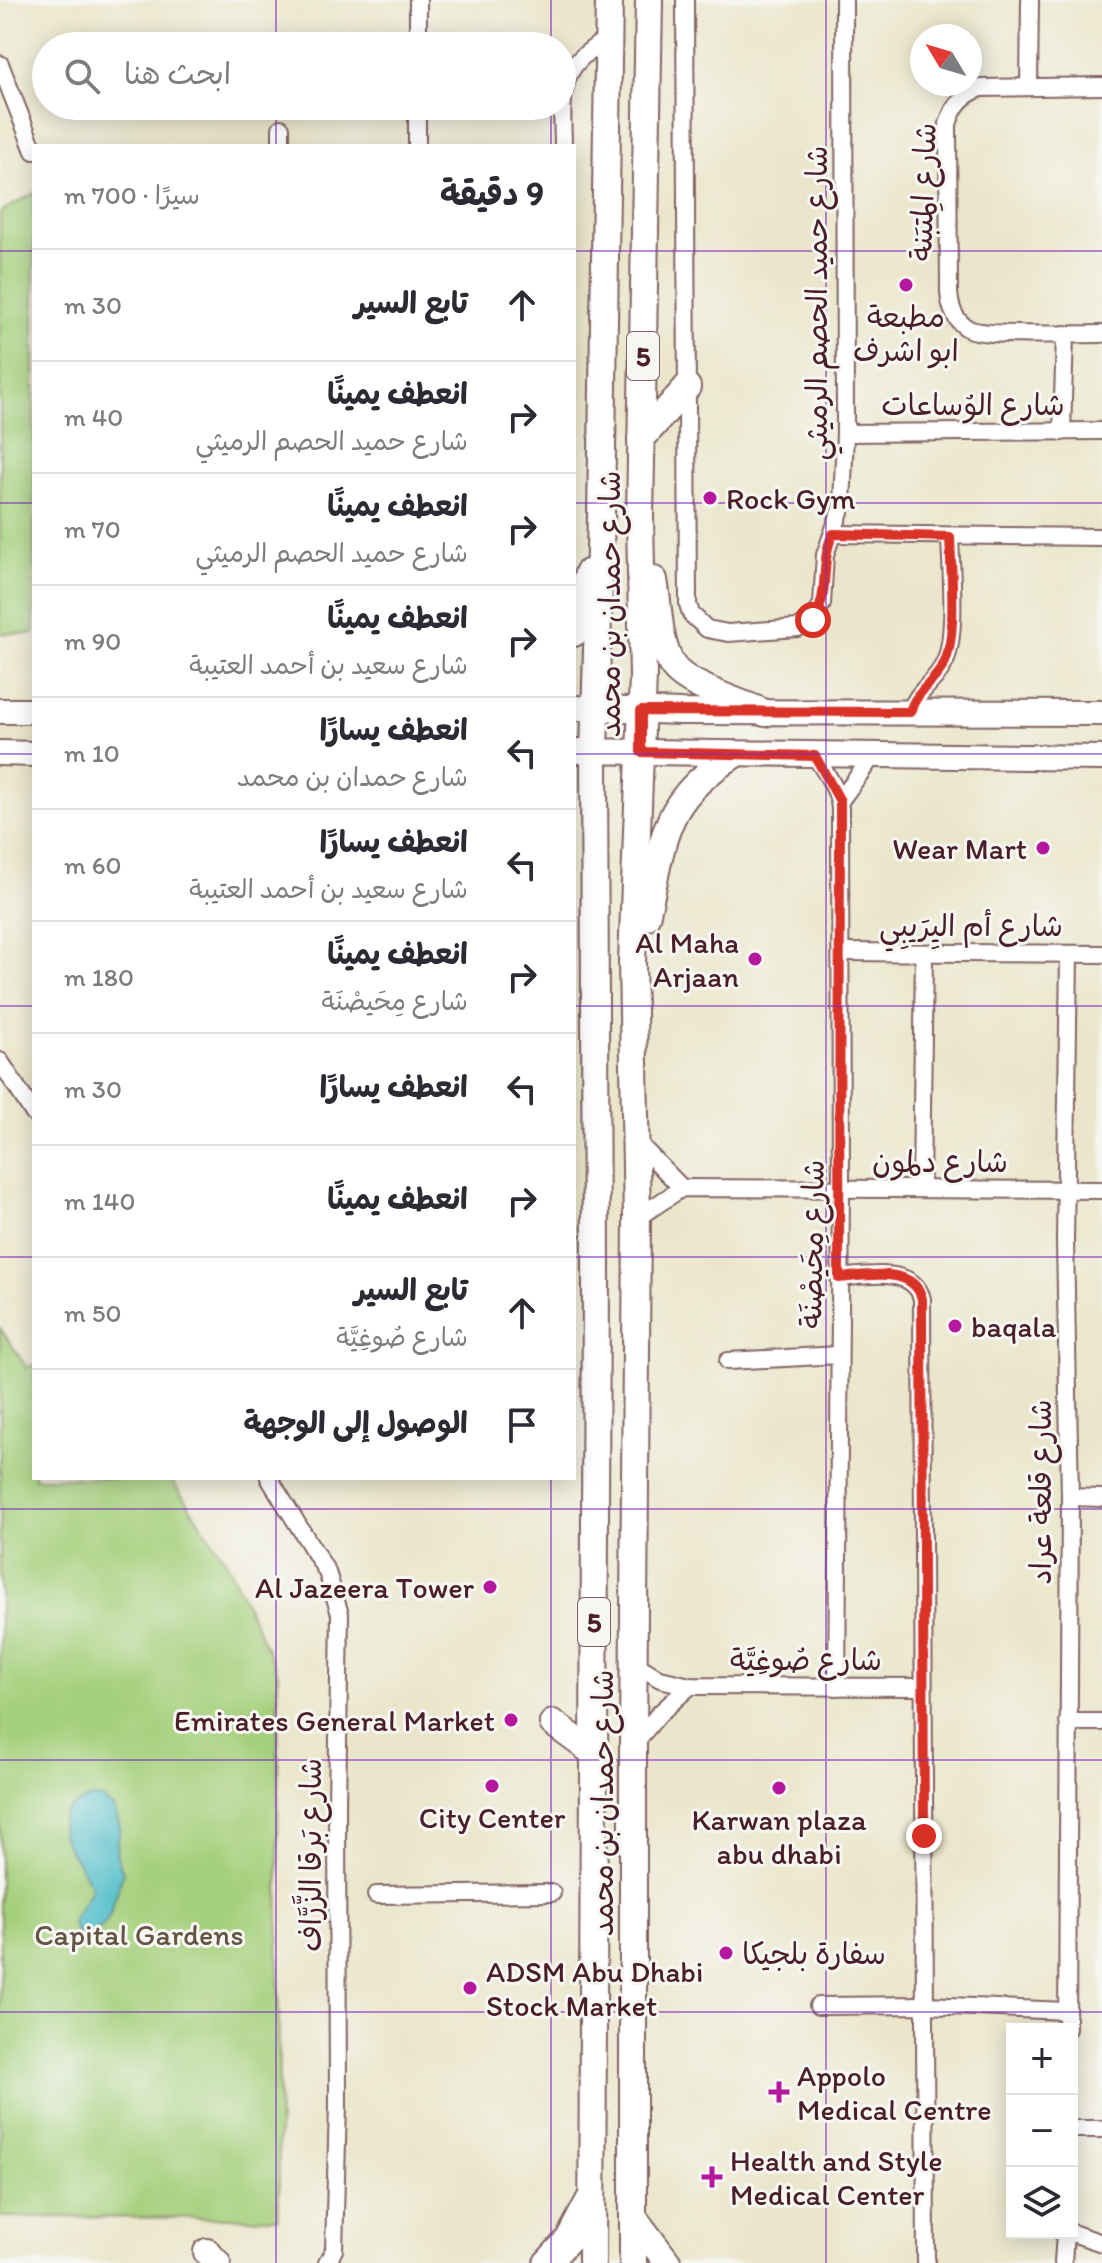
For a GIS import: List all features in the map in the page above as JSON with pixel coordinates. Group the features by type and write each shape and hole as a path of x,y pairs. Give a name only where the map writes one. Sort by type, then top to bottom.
{"main road":[{"name":"شارع حمدان بن محمد","path":"592,2263 596,860 584,751 601,515 609,0"},
{"name":"شارع حمدان بن محمد","path":"633,2263 637,1142 632,962 643,676 640,517 649,0"},
{"path":"641,439 687,387"},
{"path":"576,624 601,515"},
{"path":"640,517 668,655 674,668 697,684 765,713"},
{"path":"585,708 765,713 1102,713"},
{"path":"0,711 32,711"},
{"path":"584,751 1102,758"},
{"path":"0,753 32,754"},
{"path":"632,962 669,818 689,789 735,754"},
{"path":"576,809 589,831 596,860 576,888"},
{"path":"553,1723 594,1753"},
{"path":"547,2263 577,2227 594,2187"},
{"path":"634,2218 668,2263"}],"street":[{"path":"418,0 418,32"},
{"name":"شارع حميد الحصم الرميثي","path":"685,0 687,593 691,614 698,623 717,632 789,629 813,620 822,604 825,555 842,506 845,433 844,0"},
{"path":"1029,86 1030,0"},
{"path":"576,64 609,36"},
{"path":"0,64 32,146"},
{"name":"شارع المِتبَنة","path":"1102,86 981,88 959,101 948,124 950,303 960,322 980,332 1102,334"},
{"path":"417,120 417,144"},
{"path":"563,120 563,144"},
{"path":"281,128 281,144"},
{"path":"1062,432 1065,334"},
{"name":"شارع الوُساعات","path":"845,433 1102,431"},
{"path":"833,534 1102,537"},
{"path":"910,712 919,692 935,678 947,658 951,619 950,537"},
{"name":"شارع مِحَيصْنَة","path":"815,756 840,801 837,1687"},
{"path":"840,801 872,757"},
{"name":"شارع أم اليِرَيبِي","path":"841,952 1102,954"},
{"path":"921,1189 924,953"},
{"name":"شارع قلعة عراد","path":"1067,2023 1070,1497 1066,1190 1069,954"},
{"path":"0,1061 32,1111"},
{"path":"637,1142 682,1188 637,1218"},
{"name":"شارع دلمون","path":"682,1188 1102,1190"},
{"path":"839,1278 897,1276 914,1283 922,1299 922,1687"},
{"path":"728,1361 839,1355"},
{"name":"شارع بَرقا الزَّرَّاف","path":"270,1480 327,1572 340,1614 338,2105 334,2259"},
{"path":"1070,1497 1102,1498"},
{"name":"شارع صُوغِيَّة","path":"634,1663 660,1679 690,1686 922,1687 926,2263"},
{"name":"شارع صُوغِيَّة","path":"633,1745 659,1714 690,1686"},
{"path":"1068,1722 1102,1722"},
{"path":"376,1895 552,1893"},
{"path":"818,2006 926,2005 1066,2011"},
{"path":"1078,2129 1102,2129"},
{"path":"1078,2235 1102,2243"},
{"path":"1063,2263 1065,2239"}],"green space":[{"path":"32,194 32,634 0,633 0,212"},
{"name":"Capital Gardens","path":"0,1328 27,1368 32,1365 32,1480 171,1480 226,1561 278,1673 279,2218 0,2217"}],"water":[{"path":"91,1798 101,1798 114,1808 120,1827 116,1853 123,1873 109,1917 87,1936 77,1934 72,1923 91,1887 64,1838 61,1826 64,1816 73,1806"}],"place":[{"name":"مطبعة ابو اشرف","path":"906,285"},
{"name":"Rock Gym","path":"710,498"},
{"name":"Wear Mart","path":"1043,848"},
{"name":"Al Maha Arjaan","path":"755,959"},
{"name":"baqala","path":"955,1326"},
{"name":"Al Jazeera Tower","path":"490,1587"},
{"name":"Emirates General Market","path":"511,1720"},
{"name":"City Center","path":"492,1786"},
{"name":"Karwan plaza abu dhabi","path":"779,1788"},
{"name":"سفارة بلجيكا","path":"726,1953"},
{"name":"ADSM Abu Dhabi Stock Market","path":"470,1988"},
{"name":"Appolo Medical Centre","path":"779,2092"},
{"name":"Health and Style Medical Center","path":"712,2177"}],"route":[{"path":"813,620 822,604 825,555 833,534 950,537 951,619 947,658 935,678 919,692 910,712 641,711 641,752 815,756 840,801 839,1278 897,1276 914,1283 922,1299 924,1836"}]}
